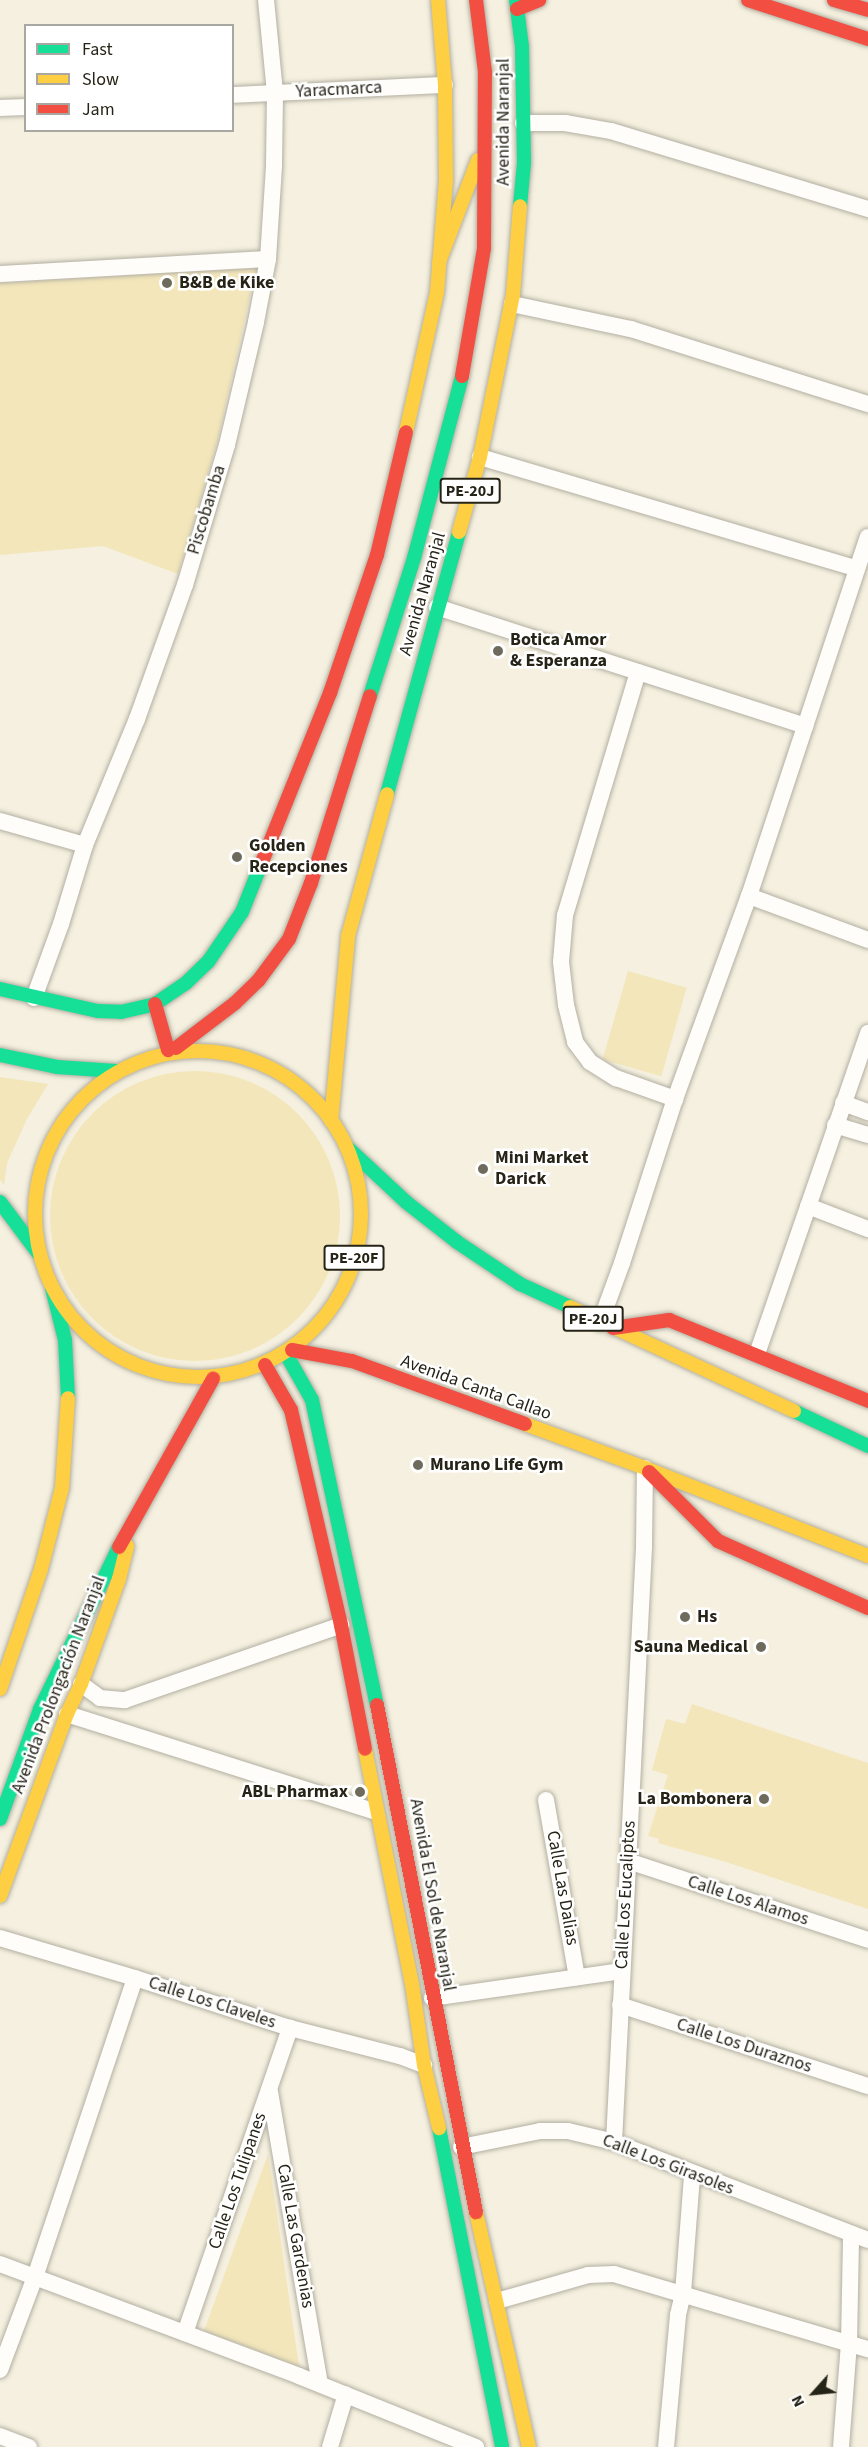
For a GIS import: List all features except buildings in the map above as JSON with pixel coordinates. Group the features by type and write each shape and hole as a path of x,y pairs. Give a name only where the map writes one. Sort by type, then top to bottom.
{"main road":[{"path":"0,989 98,1011 121,1012 155,1004 186,982 208,962 242,912 330,693 377,555 424,356 437,292 446,181 445,85 438,0"},
{"name":"Avenida Naranjal","path":"172,1049 236,1003 258,981 284,948 311,883 406,584 463,373 484,248 484,72 476,0"},
{"path":"516,5 539,0"},
{"path":"748,0 868,39"},
{"path":"834,0 868,10"},
{"name":"Avenida Naranjal","path":"331,1121 348,936 480,457 512,304 524,163 522,47 516,5"},
{"path":"439,262 485,143"},
{"path":"155,1004 172,1049"},
{"name":"PE-20F","path":"172,1049 212,1050 246,1059 278,1074 307,1095 331,1121 346,1147 359,1190 360,1236 348,1280 325,1319 289,1352 265,1365 240,1374 213,1379 164,1376 119,1358 80,1329 52,1288 39,1254 35,1212 42,1170 54,1141 83,1097 116,1071 172,1049"},
{"name":"PE-20F","path":"0,1056 57,1067 116,1071"},
{"name":"PE-20J","path":"346,1147 406,1202 474,1255 520,1284 868,1446"},
{"name":"PE-20F","path":"0,1202 7,1218 39,1254"},
{"path":"0,1689 41,1569 62,1488 69,1388 65,1340 52,1288"},
{"path":"607,1325 669,1320 758,1354 868,1401"},
{"name":"Avenida Canta Callao","path":"289,1352 352,1361 645,1468 868,1556"},
{"name":"Avenida El Sol de Naranjal","path":"289,1352 312,1400 361,1620 461,2147 529,2447"},
{"name":"Avenida El Sol de Naranjal","path":"265,1365 291,1410 341,1625 376,1812 412,1984 424,2065 446,2159 502,2447"},
{"name":"Avenida Prolongación Naranjal","path":"0,1819 40,1709 133,1519 213,1379"},
{"name":"Avenida Canta Callao","path":"645,1468 718,1542 868,1608"},
{"name":"Avenida Prolongación Naranjal","path":"0,1896 119,1579 133,1519"}],"street":[{"name":"Piscobamba","path":"34,998 86,845 137,719 185,585 226,445 256,322 268,259 274,165 275,93 266,0"},
{"name":"Yaracmarca","path":"234,96 445,85"},
{"path":"0,108 24,107"},
{"path":"523,123 565,123 612,131 868,209"},
{"path":"0,274 268,259"},
{"path":"512,304 631,329 868,404"},
{"path":"480,457 857,568"},
{"path":"607,1325 622,1263 675,1100 749,896 868,537"},
{"path":"437,607 805,726"},
{"path":"638,672 565,915 561,962 566,1005 575,1042 590,1062 616,1078 675,1100"},
{"path":"0,821 86,845"},
{"path":"749,896 868,940"},
{"path":"758,1354 868,1034"},
{"path":"843,1103 868,1112"},
{"path":"836,1125 868,1135"},
{"path":"808,1206 868,1229"},
{"name":"Calle Los Eucaliptos","path":"614,2142 644,1547 645,1468"},
{"path":"81,1684 100,1698 125,1700 341,1625"},
{"path":"67,1714 376,1812"},
{"name":"Calle Las Dalias","path":"546,1800 577,1977"},
{"name":"Calle Los Alamos","path":"628,1861 868,1940"},
{"name":"Calle Los Claveles","path":"0,1938 135,1978 290,2028 400,2056 424,2065"},
{"path":"432,1998 621,1971"},
{"path":"0,2370 35,2277 135,1978"},
{"name":"Calle Los Duraznos","path":"620,2005 868,2086"},
{"name":"Calle Los Tulipanes","path":"185,2333 290,2028"},
{"name":"Calle Las Gardenias","path":"269,2089 320,2384"},
{"name":"Calle Los Girasoles","path":"461,2147 540,2131 568,2131 614,2142 692,2175 868,2240"},
{"path":"666,2447 678,2316 683,2293 692,2175"},
{"path":"841,2447 849,2343 851,2235"},
{"path":"0,2264 320,2384 476,2447"},
{"path":"497,2301 588,2275 614,2274 868,2349"},
{"path":"330,2447 346,2394"},
{"path":"0,2436 29,2447"}],"shaded area":[{"path":"256,268 218,439 178,574 103,546 0,555 0,283"},
{"path":"628,971 687,988 661,1076 603,1059"},
{"path":"195,1071 223,1074 250,1082 276,1095 298,1113 316,1135 329,1161 337,1188 340,1216 337,1244 329,1271 316,1297 298,1319 276,1337 250,1350 223,1358 195,1361 167,1358 140,1350 114,1337 92,1319 74,1297 61,1271 53,1244 50,1216 53,1188 61,1161 74,1135 92,1113 114,1095 140,1082 167,1074"},
{"path":"0,1077 48,1084 27,1119 7,1163 4,1185 0,1180"},
{"name":"La Bombonera","path":"692,1704 868,1763 868,1909 726,1862 658,1843 659,1839 648,1836 668,1775 652,1770 666,1719 685,1724"},
{"path":"268,2154 299,2366 204,2331"}],"traffic: fast":[{"path":"516,0 522,47 524,163 520,206"},
{"path":"370,696 414,558 462,376"},
{"path":"387,794 459,532"},
{"path":"0,989 98,1011 121,1012 155,1004 186,983 208,962 242,912 260,867"},
{"path":"0,1055 57,1067 116,1071"},
{"path":"347,1147 406,1202 457,1242 520,1284 570,1307"},
{"path":"0,1202 39,1254"},
{"path":"52,1288 65,1340 68,1398"},
{"path":"286,1354 312,1400 377,1705"},
{"path":"794,1411 868,1446"},
{"path":"0,1819 40,1709 119,1547"},
{"path":"439,2128 502,2447"}],"traffic: slow":[{"path":"406,432 437,292 446,181 445,85 438,0"},
{"path":"439,262 478,160"},
{"path":"459,532 480,457 513,295 520,206"},
{"path":"331,1121 348,936 387,794"},
{"path":"198,1051 230,1054 260,1063 289,1078 313,1099 334,1123 349,1152 358,1182 361,1214 358,1246 349,1276 334,1305 313,1329 289,1350 260,1365 230,1374 198,1377 166,1374 136,1365 107,1350 83,1329 62,1305 47,1276 38,1246 35,1214 38,1182 47,1152 62,1123 83,1099 107,1078 136,1063 166,1054 198,1051"},
{"path":"570,1307 794,1411"},
{"path":"0,1689 41,1569 62,1488 68,1398"},
{"path":"525,1424 645,1468 868,1556"},
{"path":"0,1896 67,1714 81,1684 119,1579 127,1546"},
{"path":"365,1749 412,1984 424,2065 439,2128"},
{"path":"476,2212 529,2447"}],"traffic: jam":[{"path":"462,376 484,248 485,72 476,0"},
{"path":"517,9 539,0"},
{"path":"748,0 868,39"},
{"path":"834,0 868,10"},
{"path":"260,867 330,693 377,555 406,432"},
{"path":"176,1048 235,1003 258,981 289,939 311,883 370,696"},
{"path":"155,1004 168,1050"},
{"path":"613,1328 669,1320 868,1401"},
{"path":"292,1350 352,1361 525,1424"},
{"path":"265,1365 291,1410 341,1625 365,1749"},
{"path":"119,1547 213,1379"},
{"path":"649,1472 718,1541 868,1608"},
{"path":"377,1705 476,2212"}],"place":[{"name":"B&B de Kike","path":"167,283"},
{"name":"Botica Amor & Esperanza","path":"498,651"},
{"name":"Golden Recepciones","path":"237,857"},
{"name":"Mini Market Darick","path":"483,1169"},
{"name":"Murano Life Gym","path":"418,1465"},
{"name":"Hs","path":"685,1617"},
{"name":"Sauna Medical","path":"761,1647"},
{"name":"ABL Pharmax","path":"360,1792"},
{"name":"La Bombonera","path":"764,1799"}]}
